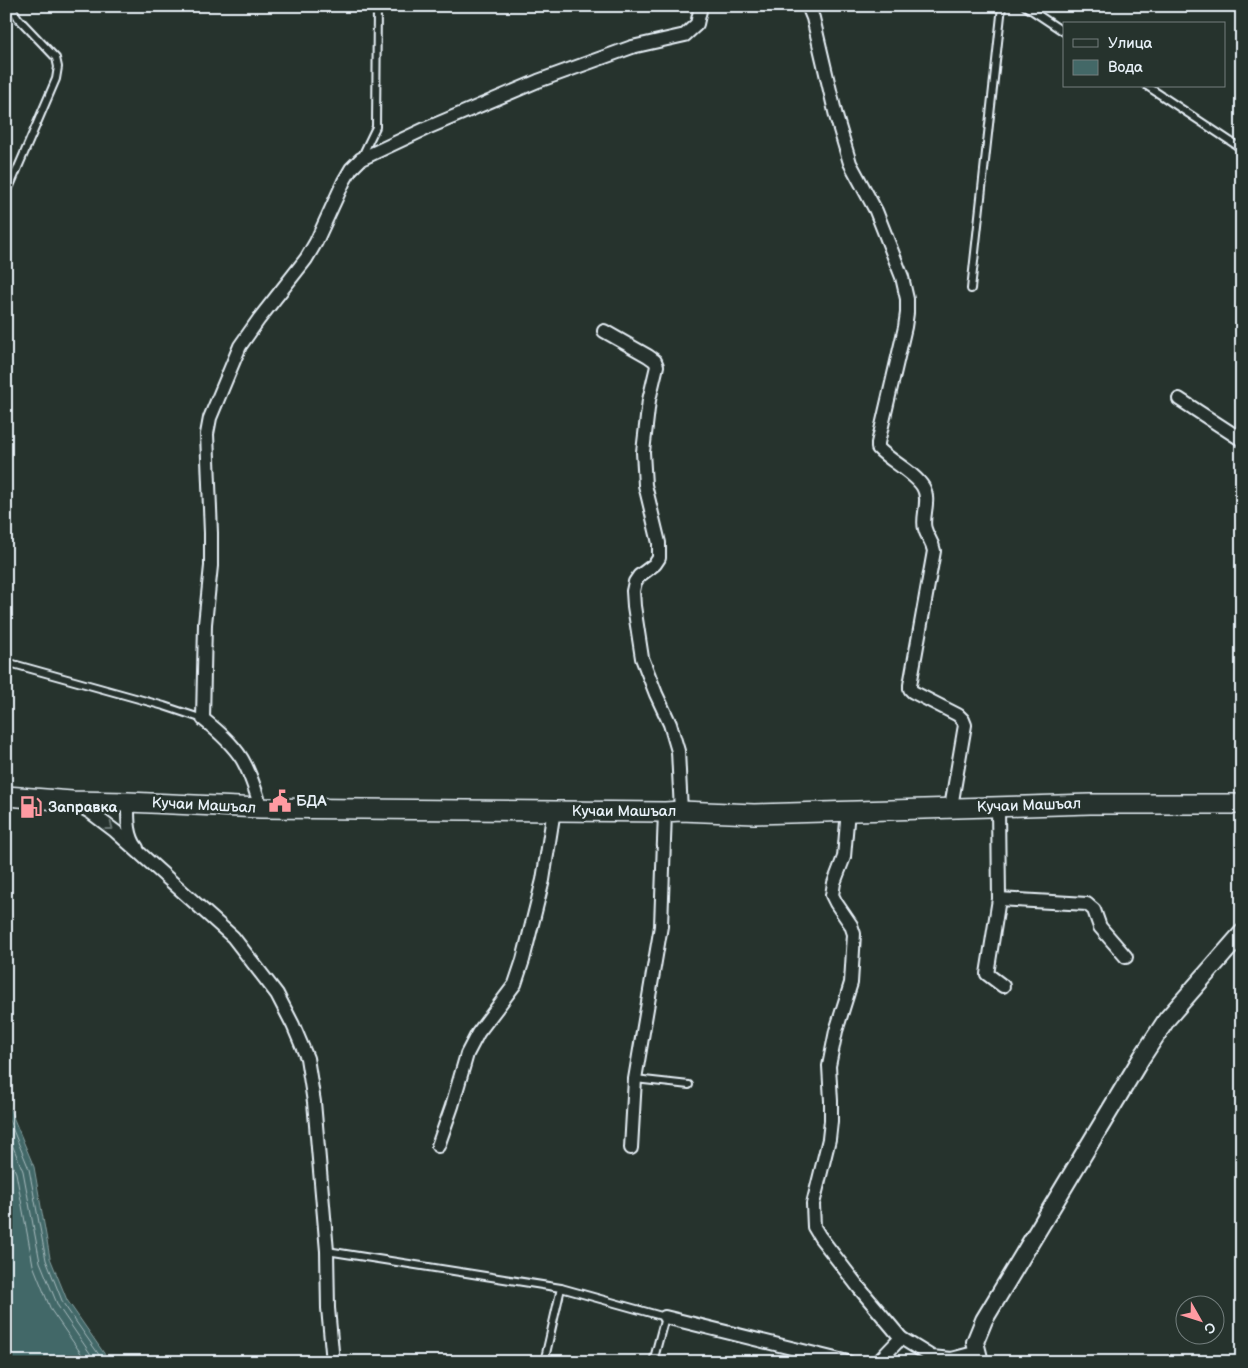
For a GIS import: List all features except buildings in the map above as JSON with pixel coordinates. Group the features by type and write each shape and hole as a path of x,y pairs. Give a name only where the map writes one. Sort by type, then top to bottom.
{"main road":[{"name":"Кучаи Машъал","path":"6,796 72,801 261,808 673,811 754,814 1090,804 1242,804"}],"street":[{"path":"261,808 242,759 223,735 204,719 205,624 211,566 207,434 210,418 240,346 306,259 316,242 344,181 351,169 361,159 427,128 538,81 632,47 685,34 696,24 701,6"},
{"path":"808,6 814,18 836,116 850,163 876,211 902,277 907,298 905,327 878,448 917,480 924,487 926,494 924,524 934,551 910,689 958,715 965,725 951,807"},
{"path":"604,330 648,356 655,361 657,366 649,400 643,452 645,485 659,543 659,558 655,564 639,576 633,591 642,658 670,724 678,752 662,926 636,1079 631,1148"},
{"path":"1179,400 1242,440"},
{"path":"72,801 115,831 233,937 277,994 294,1025 307,1058 314,1102 327,1251 328,1308 333,1362"},
{"path":"128,802 131,837 145,858"},
{"path":"998,806 999,899 987,974 1002,986"},
{"path":"438,1146 467,1054 478,1033 515,984 543,880 554,810"},
{"path":"848,810 844,856 834,883 832,895 854,934 852,968 829,1066 831,1121 829,1139 813,1204 814,1227 855,1282 901,1338 932,1357 951,1359 979,1357 975,1342 984,1320 1142,1057 1167,1019 1242,932"},
{"path":"999,899 1087,904 1094,910 1100,926 1126,957"},
{"path":"665,1317 848,1362"},
{"path":"878,1362 901,1338"}],"lane":[{"path":"10,186 56,79 58,67 56,58 18,18 11,6"},
{"path":"361,159 376,128 377,6"},
{"path":"971,290 1002,6"},
{"path":"1025,6 1063,31"},
{"path":"1150,88 1242,149"},
{"path":"6,662 204,719"},
{"path":"636,1079 689,1085"},
{"path":"327,1251 561,1288 665,1317 653,1362"},
{"path":"545,1358 561,1288"}],"water":[{"path":"6,1100 34,1167 50,1258 67,1300 110,1362 6,1362"}],"place":[{"name":"БДА","path":"280,801"},
{"name":"Заправка","path":"31,807"}]}
